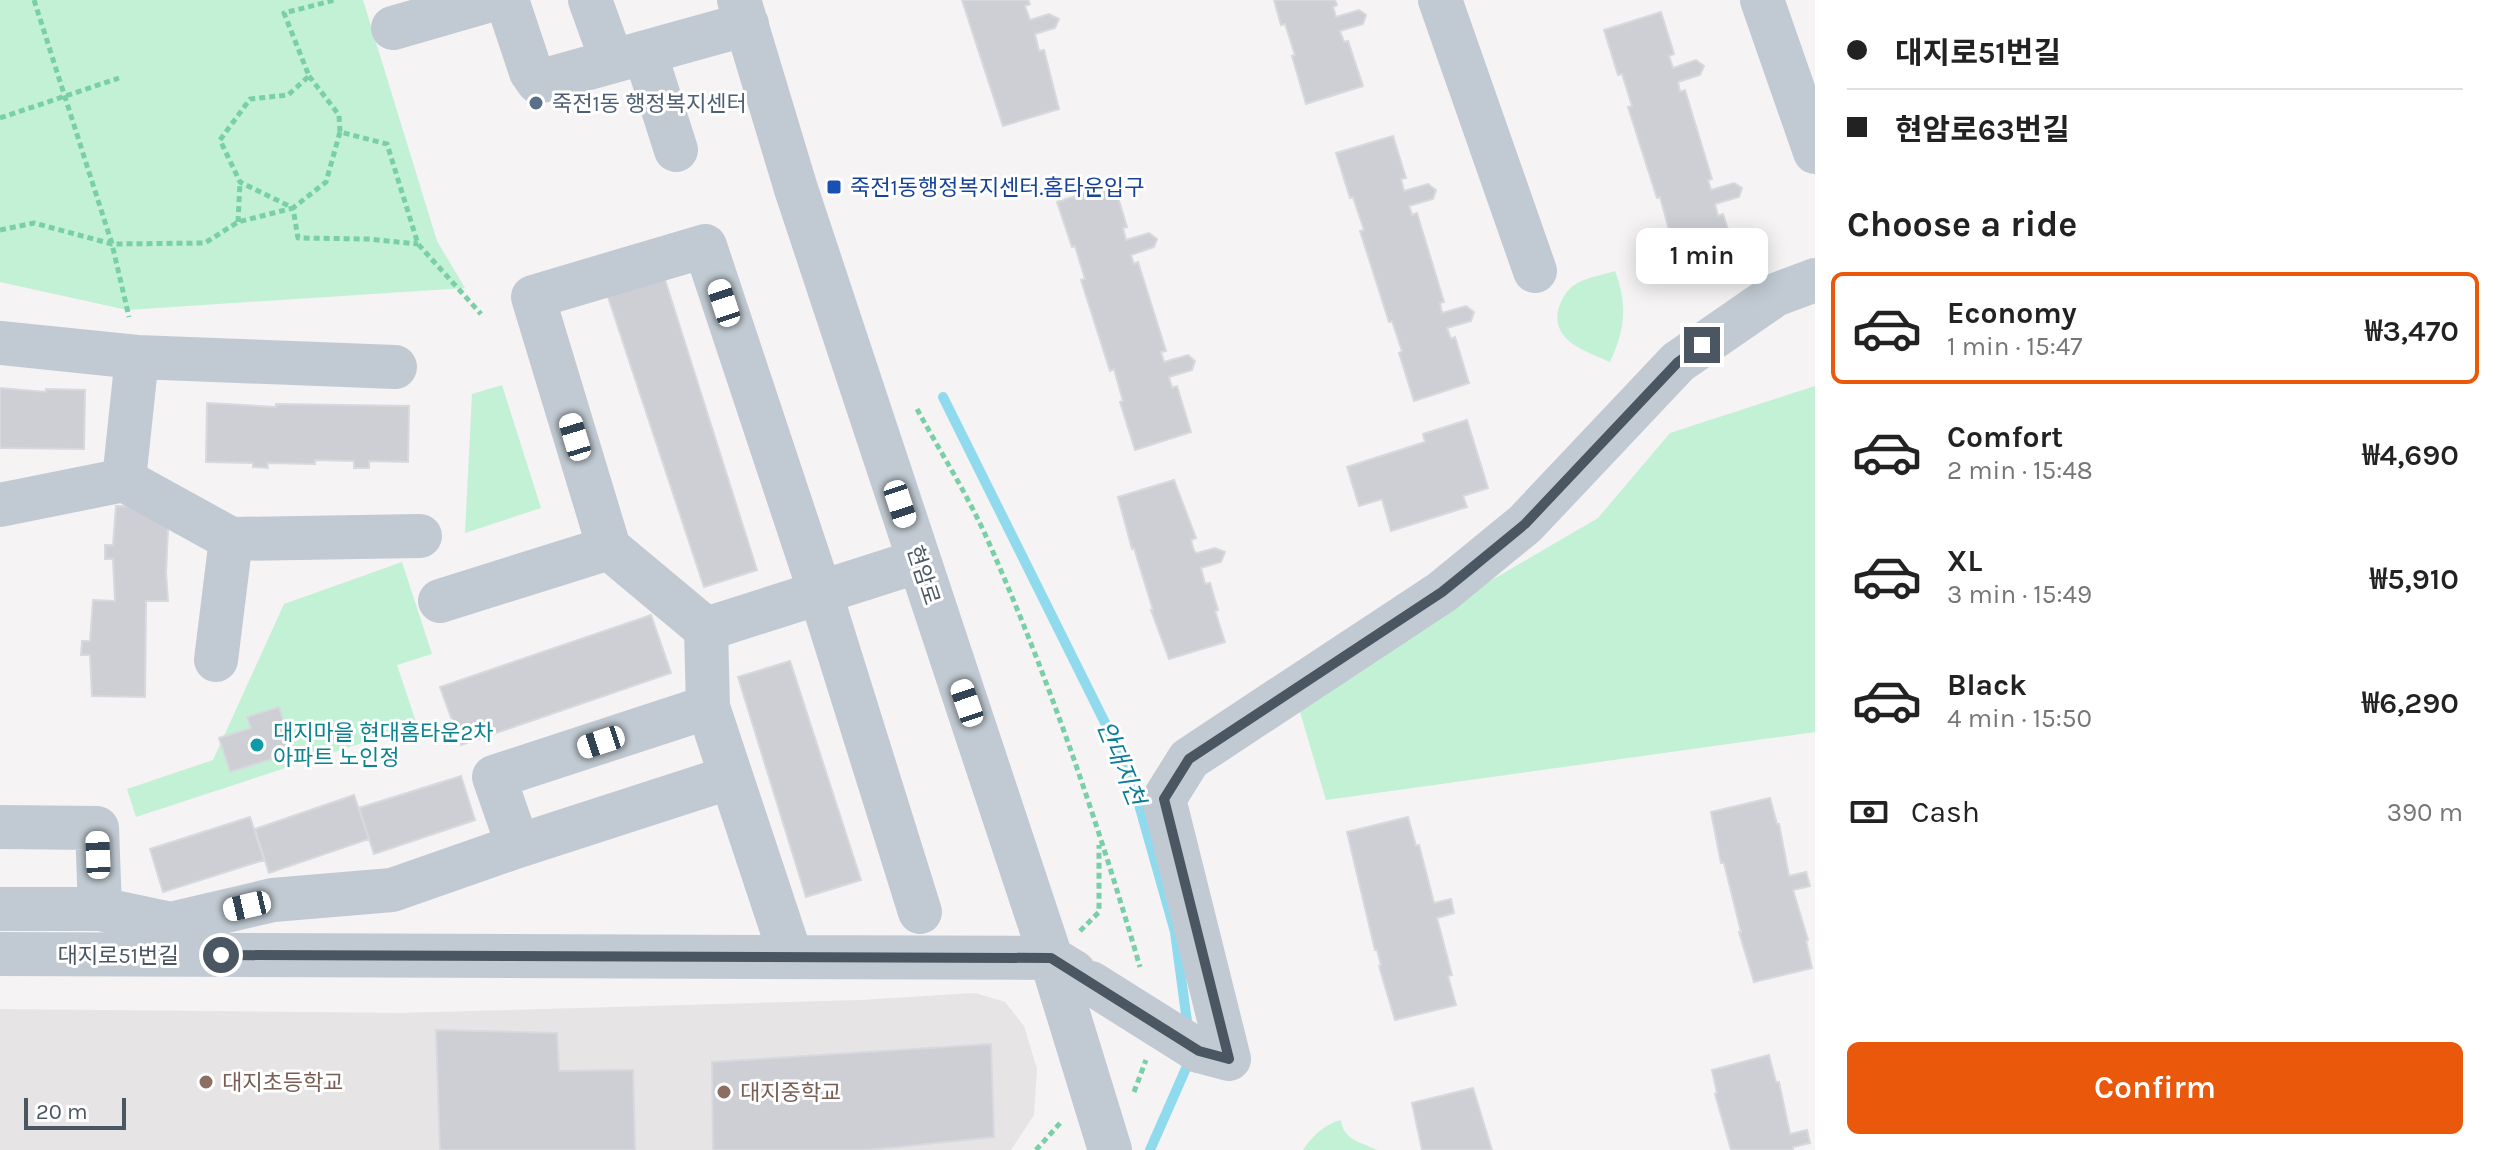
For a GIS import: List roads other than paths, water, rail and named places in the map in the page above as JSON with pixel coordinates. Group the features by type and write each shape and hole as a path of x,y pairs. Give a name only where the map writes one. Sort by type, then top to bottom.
{"street":[{"path":"393,28 490,0"},
{"path":"507,0 531,72 538,82 628,57 743,12"},
{"path":"590,0 628,57 676,150"},
{"path":"1440,0 1535,271"},
{"path":"1762,0 1815,152"},
{"name":"현암로","path":"743,12 796,189 1051,958 1107,1140"},
{"path":"791,957 708,707 706,629 609,548 533,297 705,246 820,592 920,912"},
{"path":"1051,958 1214,1055 1164,799 1189,759 1442,592 1525,524 1678,362 1775,295 1815,280"},
{"path":"0,343 137,357 395,367"},
{"path":"124,480 137,357"},
{"path":"0,506 124,480 231,539 420,536"},
{"path":"216,660 231,539"},
{"path":"440,601 609,548"},
{"path":"706,629 919,561"},
{"path":"518,846 494,777 708,707"},
{"path":"0,909 100,909 171,924 273,900 392,890 731,777"},
{"path":"0,827 97,828 100,909"},
{"name":"대지로51번길","path":"0,954 1051,958"}],"waterway":[{"name":"안대지천","path":"943,397 1130,773 1175,932 1188,1029"},
{"name":"안대지천","path":"1150,1150 1191,1057"}],"place":[{"name":"죽전1동 행정복지센터","path":"536,103"},
{"name":"죽전1동행정복지센터.홈타운입구","path":"834,187"},
{"name":"대지마을 현대홈타운2차 아파트 노인정","path":"257,745"},
{"name":"대지초등학교","path":"206,1082"},
{"name":"대지중학교","path":"724,1092"}]}
